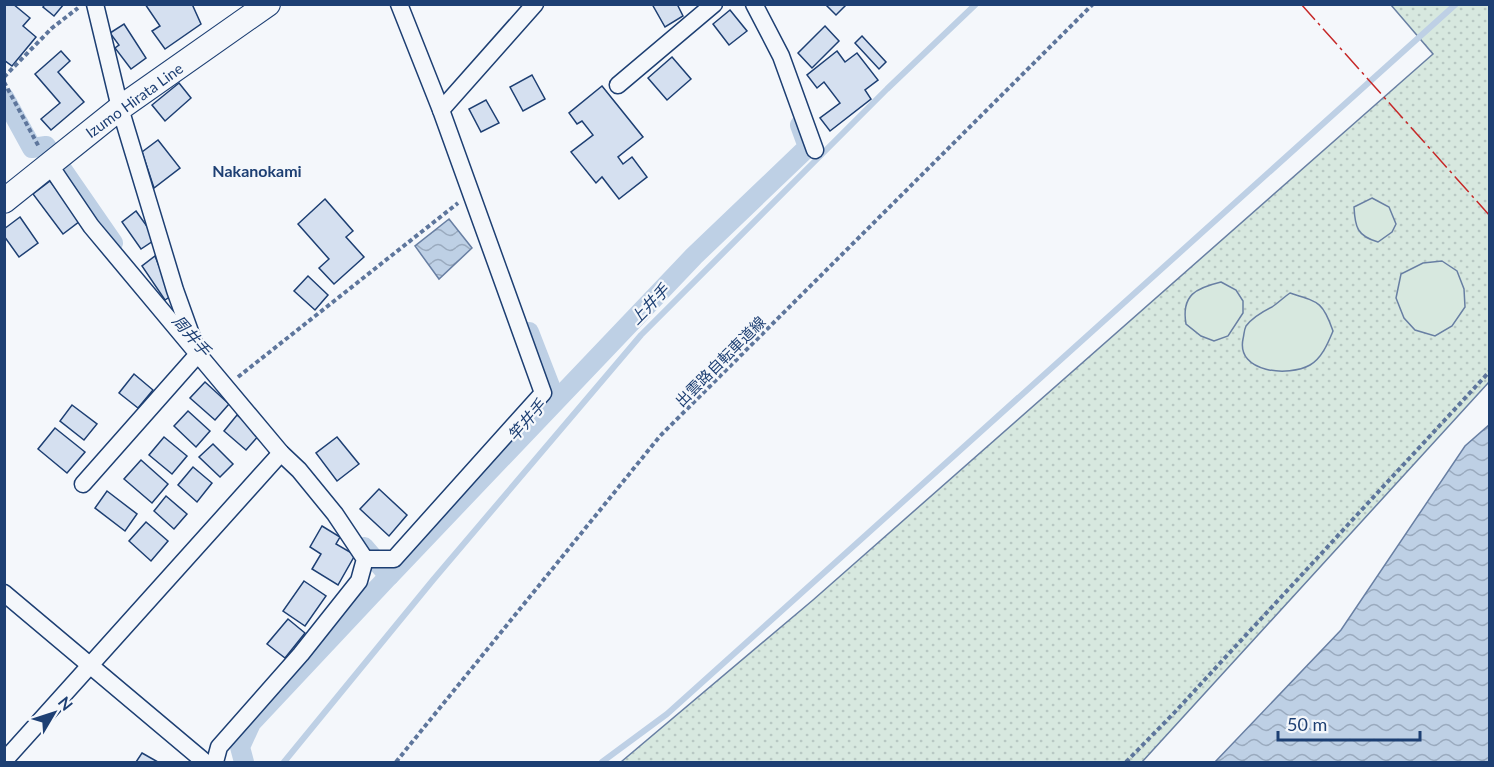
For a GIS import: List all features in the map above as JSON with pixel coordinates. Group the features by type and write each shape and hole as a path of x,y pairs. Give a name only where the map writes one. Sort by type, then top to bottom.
{"main road":[{"name":"Izumo Hirata Line","path":"4,201 120,108 268,4"}],"street":[{"path":"95,4 120,108 175,290 198,354"},
{"path":"365,559 394,559 543,393 441,110 399,4"},
{"path":"441,110 535,4"},
{"path":"618,85 714,4"},
{"path":"754,4 781,56 815,150"},
{"path":"49,164 91,226 281,453 300,470 335,514 365,559 359,581 301,654 219,747 216,762"},
{"path":"83,484 198,354"},
{"path":"4,761 281,453"},
{"path":"4,592 205,762"}],"path":[{"path":"4,77 52,28 82,4"},
{"name":"出雲路自転車道線","path":"396,762 660,436 1093,4"},
{"path":"4,82 49,164"},
{"path":"225,387 471,193"},
{"path":"1126,762 1490,371"}],"shaded area":[{"path":"1391,5 1489,5 1489,382 1142,762 621,762 813,600 1433,54"},
{"path":"1372,198 1389,207 1396,224 1392,232 1378,242 1361,234 1355,220 1354,207"},
{"path":"1442,261 1457,271 1464,289 1465,307 1452,326 1435,336 1415,330 1404,318 1396,298 1401,274 1423,263"},
{"path":"1221,282 1236,290 1243,301 1243,313 1228,336 1214,341 1201,336 1186,324 1185,314 1192,294 1204,287"},
{"path":"1290,293 1319,305 1326,314 1333,331 1324,350 1310,365 1290,371 1266,369 1248,359 1243,350 1246,326 1255,317"}],"water":[{"path":"449,219 472,248 439,279 415,246"},
{"path":"1489,425 1489,762 1215,762 1341,630 1465,446"}],"building":[{"path":"4,4 13,4 30,18 23,26 36,37 12,66 4,60"},
{"path":"45,4 64,4 54,16 43,7"},
{"path":"145,4 192,4 201,24 165,49 152,31 160,26"},
{"path":"652,4 677,4 683,16 665,27"},
{"path":"825,4 847,4 836,15"},
{"path":"730,10 747,31 729,45 713,24"},
{"path":"124,24 146,58 131,69 115,48 119,45 110,33"},
{"path":"825,26 839,41 812,68 798,53"},
{"path":"862,36 886,62 879,69 855,43"},
{"path":"61,51 70,61 58,72 84,102 51,130 41,119 60,103 35,74"},
{"path":"837,51 845,62 857,53 878,80 865,90 871,99 830,131 820,118 840,103 824,82 817,88 807,75"},
{"path":"672,57 691,79 667,100 648,78"},
{"path":"532,75 545,99 523,111 510,87"},
{"path":"179,83 191,98 165,121 152,105"},
{"path":"602,86 643,137 618,157 623,164 632,157 647,177 619,199 602,177 596,183 571,152 593,135 582,121 577,124 569,113"},
{"path":"486,100 499,123 481,132 469,109"},
{"path":"158,140 180,168 154,188 142,152"},
{"path":"50,181 80,221 63,234 33,194"},
{"path":"325,199 353,231 346,237 364,257 334,284 319,268 329,259 298,224"},
{"path":"136,211 156,239 141,249 122,222"},
{"path":"20,217 38,243 19,257 4,236 4,229"},
{"path":"155,256 171,296 165,300 142,266"},
{"path":"308,276 328,295 315,310 294,291"},
{"path":"134,374 153,390 138,408 119,393"},
{"path":"205,382 229,404 215,420 190,398"},
{"path":"72,405 97,424 84,440 60,421"},
{"path":"188,411 210,431 196,447 174,426"},
{"path":"237,415 260,434 246,450 224,431"},
{"path":"55,428 85,452 67,473 38,449"},
{"path":"164,437 187,456 172,474 149,455"},
{"path":"337,437 359,464 337,481 316,453"},
{"path":"213,444 233,464 220,477 199,457"},
{"path":"141,460 168,484 152,503 124,479"},
{"path":"193,467 212,483 197,502 178,485"},
{"path":"379,489 407,515 389,536 360,509"},
{"path":"107,491 137,514 125,531 95,508"},
{"path":"166,496 187,514 174,529 154,511"},
{"path":"146,522 168,541 151,561 129,541"},
{"path":"322,526 340,537 336,544 355,555 338,585 312,569 321,554 310,547"},
{"path":"304,581 326,596 305,626 283,611"},
{"path":"288,619 305,633 285,658 267,644"},
{"path":"142,753 158,762 136,762"}],"waterway":[{"path":"284,762 433,580 641,335 887,89 976,4"},
{"path":"602,762 667,714 1456,4"},
{"name":"周井手","path":"4,97 32,148 46,146 113,243"},
{"name":"上井手","path":"364,547 389,576 694,256 808,147 800,125"},
{"name":"竿井手","path":"529,332 550,386 550,393 537,407"},
{"name":"竿井手","path":"244,762 240,747 251,723 389,576 387,573 393,567"}],"power":[{"path":"1301,4 1490,216"}],"district":[{"name":"Nakanokami","path":"257,170"}]}
